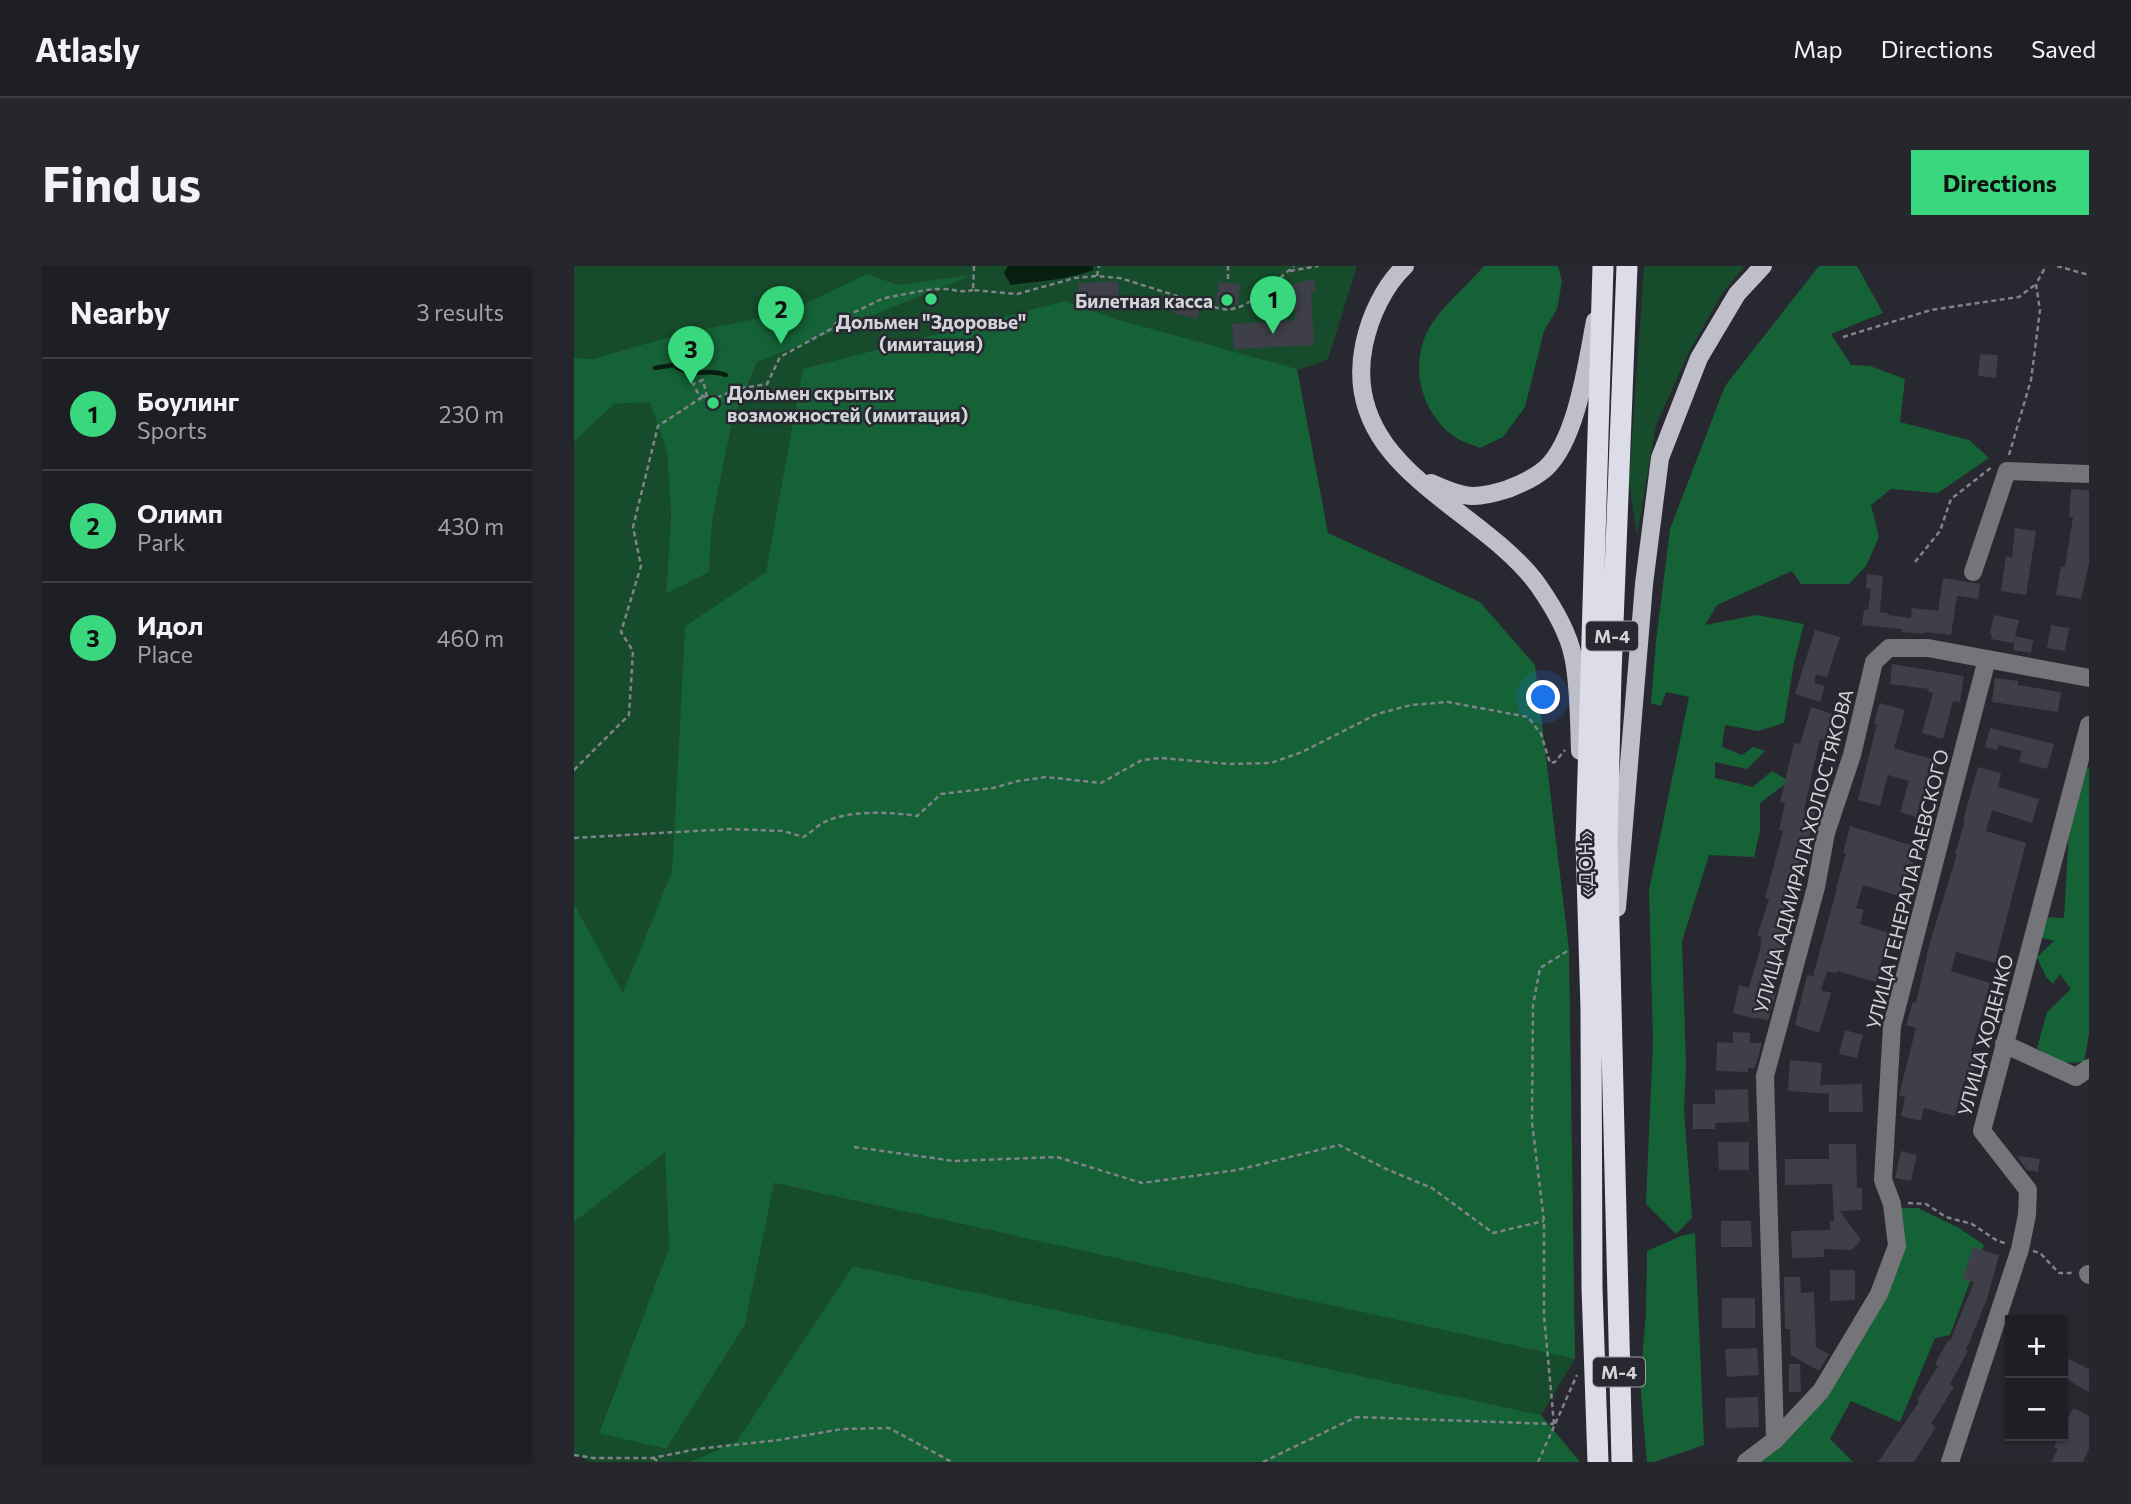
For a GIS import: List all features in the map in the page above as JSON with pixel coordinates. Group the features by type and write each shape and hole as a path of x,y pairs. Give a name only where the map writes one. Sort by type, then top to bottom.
{"highway":[{"name":"«ДОН»","path":"1622,1462 1607,841 1628,266"},
{"name":"«ДОН»","path":"1598,1462 1592,1288 1591,1009 1586,842 1602,273"}],"main road":[{"path":"1405,266 1390,283 1368,329 1360,377 1367,407 1398,460 1417,481 1513,555 1537,583 1555,611 1573,655 1586,842"},
{"path":"1611,1006 1642,611 1660,458 1699,358 1737,294 1763,266"},
{"path":"1378,429 1412,470 1456,494 1478,498 1499,492 1520,485 1546,467 1560,447 1581,390 1602,273"}],"street":[{"path":"1973,572 2008,462 2089,474"},
{"name":"УЛИЦА АДМИРАЛА ХОЛОСТЯКОВА","path":"1774,1440 1765,1076 1816,887 1826,833 1852,755 1874,662 1889,648 1928,648 2089,678"},
{"name":"УЛИЦА ГЕНЕРАЛА РАЕВСКОГО","path":"1746,1462 1774,1440 1821,1391 1879,1294 1897,1246 1892,1204 1883,1180 1892,1026 1987,659"},
{"name":"УЛИЦА ХОДЕНКО","path":"1950,1462 2020,1249 2027,1215 2028,1190 1982,1131 2089,725"},
{"path":"2004,1044 2076,1077 2089,1069"}],"path":[{"path":"1097,276 1099,266"},
{"path":"1228,266 1228,279"},
{"path":"705,396 703,380 693,384 699,395 714,399 737,389 766,384 780,357 831,329 843,315 854,314 888,297 947,289 960,294 973,290 1017,294 1075,278 1097,276 1120,278 1212,307 1230,310 1258,297 1294,266"},
{"path":"1290,271 1318,266"},
{"path":"1843,337 1931,310 2019,297 2036,284 2046,266"},
{"path":"2057,266 2089,275"},
{"path":"973,290 974,268"},
{"path":"1915,562 1940,531 1951,499 2008,462 2031,380 2040,310 2036,284"},
{"path":"574,770 629,715 634,651 621,632 641,566 633,527 658,426 705,396"},
{"path":"574,838 730,829 783,831 804,837 828,820 894,812 917,816 941,794 993,788 1046,777 1101,783 1151,759 1229,764 1271,763 1302,752 1377,714 1410,705 1448,702 1528,717 1541,734 1550,763 1555,762 1579,730"},
{"path":"1554,1424 1545,1315 1544,1221 1532,1122 1533,1005 1539,968 1569,950"},
{"path":"854,1147 954,1161 1057,1157 1142,1183 1237,1170 1339,1145 1432,1188 1493,1233 1544,1221"},
{"path":"1892,1204 1926,1204 1946,1217 1972,1224 1996,1240 2040,1253 2059,1273 2088,1274"},
{"path":"1538,1462 1583,1364"},
{"path":"1263,1462 1356,1417 1554,1424"},
{"path":"574,1455 593,1458 653,1458 697,1449 779,1440 842,1429 889,1428 952,1462"},
{"path":"653,1458 659,1462"}],"green space":[{"path":"574,266 1357,266 1328,359 1261,384 784,485 766,572 685,626 672,871 623,994 574,904 574,442 614,404 650,401 667,453 671,515 666,594 709,572 712,522 734,416 697,331 593,359 574,358"},
{"path":"1484,266 1558,266 1562,281 1557,309 1544,331 1525,407 1503,437 1480,448 1457,439 1439,422 1423,394 1419,363 1427,332 1436,318"},
{"path":"1644,266 1745,266 1723,292 1689,352 1656,425 1637,535 1629,482"},
{"path":"1819,266 1857,266 1883,313 1831,334 1851,365 1870,366 1905,379 1900,422 1969,440 1989,458 1938,493 1891,489 1871,505 1879,537 1866,566 1849,584 1801,584 1792,571 1717,605 1705,625 1757,615 1804,624 1784,723 1758,731 1725,725 1722,747 1742,755 1753,747 1765,751 1747,769 1715,762 1715,778 1753,787 1772,771 1789,781 1760,803 1760,831 1754,857 1709,855 1682,941 1686,1065 1684,1110 1692,1218 1676,1234 1646,1204 1653,1040 1649,890 1689,697 1666,692 1661,706 1651,703 1670,529 1725,386"},
{"path":"867,274 898,285 972,275 757,362 733,419 712,522 709,572 666,594 671,515 667,453 650,402 614,404 574,442 574,358 593,359 680,334 786,313"},
{"path":"1065,301 1115,319 1297,369 1328,533 1480,602 1535,665 1569,950 1575,1359 774,1183 745,1325 666,1449 599,1433 669,1248 665,1152 574,1222 574,904 623,993 672,871 685,626 766,572 803,369"},
{"path":"2082,766 2089,768 2089,1034 2084,1062 2060,1063 2037,1048 2047,1012 2071,989 2060,974 2053,984 2046,977 2037,957 2054,941 2039,937 2041,917 2064,918 2070,813"},
{"path":"665,1151 669,1248 599,1432 666,1449 745,1325 773,1183 1575,1359 1541,1415 853,1266 737,1441 690,1462 590,1462 574,1453 574,1222"},
{"path":"1897,1208 1918,1208 1959,1228 1984,1245 1950,1335 1935,1338 1900,1422 1851,1401 1830,1439 1853,1462 1759,1462 1827,1398 1900,1258"},
{"path":"1695,1233 1704,1445 1647,1462 1640,1381 1646,1313 1647,1251 1681,1236"},
{"path":"853,1266 1541,1415 1580,1462 690,1462 737,1441"}],"shaded area":[{"path":"1008,266 1093,266 1093,270 1063,278 1011,285 1004,273"}],"building":[{"path":"1313,279 1316,290 1311,292 1314,345 1234,349 1232,324 1295,320 1295,312 1246,306 1275,290"},
{"path":"1118,281 1119,298 1079,300 1078,283"},
{"path":"1219,282 1240,284 1238,305 1216,303"},
{"path":"1174,301 1200,307 1197,319 1172,313"},
{"path":"1980,354 1998,355 1996,378 1978,376"},
{"path":"2071,489 2089,490 2089,563 2081,599 2056,595 2061,566 2065,567 2073,517 2069,517"},
{"path":"2015,528 2036,531 2026,595 2001,591 2006,556 2012,557"},
{"path":"1867,574 1883,576 1880,612 1888,615 1911,618 1912,608 1938,611 1943,578 1980,584 1978,599 1957,596 1951,635 1901,632 1902,629 1862,625 1864,610 1868,610 1871,589 1866,588"},
{"path":"1994,615 2019,620 2015,636 2033,640 2031,653 2013,650 2015,639 2014,643 1991,639"},
{"path":"2051,625 2069,628 2065,651 2047,648"},
{"path":"1815,630 1840,637 1827,677 1816,675 1814,683 1825,686 1820,702 1795,694"},
{"path":"1892,664 1964,676 1960,702 1953,701 1943,739 1922,733 1933,693 1928,692 1929,689 1890,684"},
{"path":"1995,678 2061,692 2058,712 1992,702"},
{"path":"1880,703 1905,710 1894,748 1938,761 1931,787 1926,786 1916,817 1900,812 1909,781 1888,775 1880,806 1858,800"},
{"path":"1811,707 1833,714 1824,740 1820,739 1804,810 1815,812 1794,880 1800,882 1788,919 1792,920 1772,991 1776,993 1768,1021 1733,1013 1739,985 1749,988 1762,942 1762,937 1757,936 1769,899 1765,898 1783,831 1779,830 1785,803 1780,802 1794,743 1800,744"},
{"path":"1990,728 2054,744 2047,769 2019,762 2022,751 1999,745 1997,750 1985,747"},
{"path":"1978,767 2001,773 1998,787 2039,799 2032,823 1992,810 1986,831 2026,843 1995,963 1956,952 1951,971 1990,983 1971,1051 1978,1053 1970,1082 1964,1081 1955,1116 1924,1108 1921,1121 1901,1116 1905,1097 1899,1095 1916,1028 1906,1025 1913,1002 1916,1003"},
{"path":"1850,826 1913,846 1909,861 1913,862 1907,884 1903,883 1899,896 1863,885 1856,908 1864,910 1860,924 1889,933 1876,982 1837,971 1827,971 1821,990 1831,993 1819,1033 1795,1025 1807,975 1813,976 1846,853 1843,853"},
{"path":"1845,1030 1863,1035 1857,1058 1839,1054"},
{"path":"1733,1032 1750,1033 1750,1043 1762,1043 1755,1068 1748,1068 1748,1072 1716,1071 1717,1042 1733,1043"},
{"path":"1790,1060 1822,1063 1820,1085 1862,1084 1863,1112 1829,1112 1829,1094 1788,1091"},
{"path":"1748,1089 1749,1122 1715,1123 1715,1129 1693,1129 1693,1104 1715,1104 1715,1090"},
{"path":"1718,1142 1749,1142 1749,1170 1719,1170"},
{"path":"1829,1144 1856,1144 1857,1188 1862,1188 1862,1210 1840,1211 1861,1240 1852,1250 1824,1249 1824,1257 1792,1258 1791,1231 1830,1230 1830,1221 1834,1221 1832,1184 1785,1185 1785,1159 1829,1159"},
{"path":"1901,1151 1917,1155 1911,1181 1895,1178"},
{"path":"2017,1156 2040,1159 2038,1172 2027,1170"},
{"path":"1721,1221 1751,1221 1752,1247 1721,1247"},
{"path":"1973,1247 1999,1255 1987,1299 1966,1350 1968,1351 1950,1384 1954,1387 1931,1424 1936,1427 1914,1462 1878,1462 1919,1402 1917,1400 1938,1366 1935,1364 1948,1340 1950,1341 1974,1282 1963,1279"},
{"path":"1830,1270 1855,1270 1855,1300 1830,1301"},
{"path":"1784,1277 1800,1277 1801,1293 1814,1292 1816,1347 1829,1354 1819,1371 1791,1355 1790,1329 1785,1329"},
{"path":"1722,1298 1755,1298 1755,1328 1722,1328"},
{"path":"1757,1348 1759,1375 1727,1377 1725,1349"},
{"path":"2068,1358 2089,1369 2089,1392 2068,1380"},
{"path":"1789,1364 1800,1364 1801,1392 1789,1392"},
{"path":"1758,1397 1759,1427 1726,1428 1725,1398"},
{"path":"2073,1408 2089,1416 2089,1449 2083,1462 2051,1462 2058,1449 2054,1447 2057,1441 2068,1441 2068,1418"}],"waterway":[{"path":"655,368 673,365 687,372 726,375"}],"place":[{"name":"Дольмен \"Здоровье\" (имитация)","path":"931,299"},
{"name":"Билетная касса","path":"1227,300"},
{"name":"Боулинг","path":"1273,334"},
{"name":"Олимп","path":"781,344"},
{"name":"Идол","path":"691,384"},
{"name":"Дольмен скрытых возможностей (имитация)","path":"713,403"}]}
